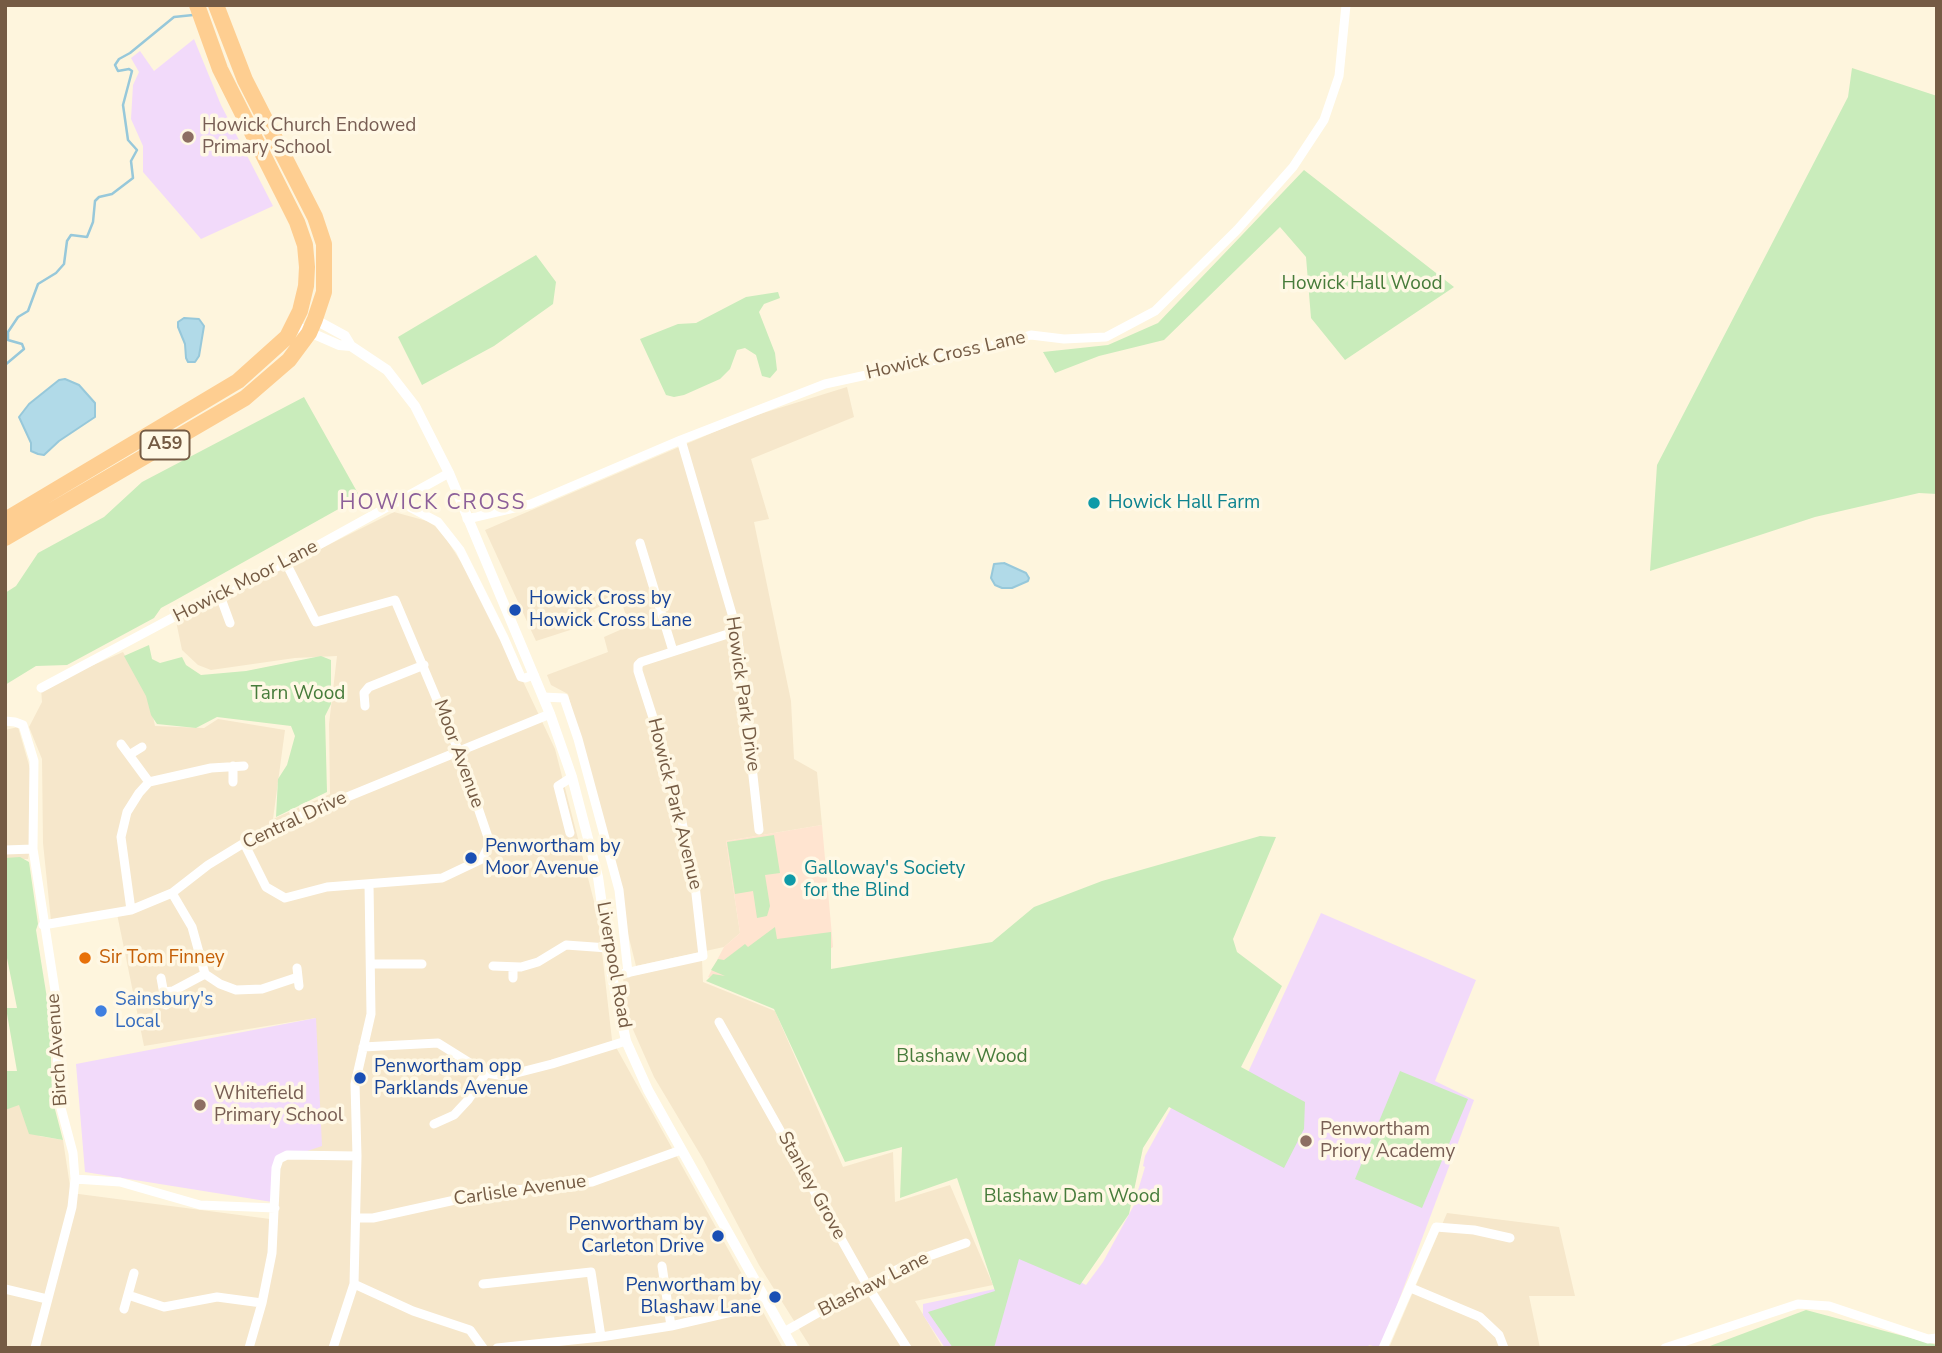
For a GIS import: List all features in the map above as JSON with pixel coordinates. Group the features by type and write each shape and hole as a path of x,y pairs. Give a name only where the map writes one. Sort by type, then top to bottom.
{"highway":[{"name":"A59","path":"5,520 238,382 282,342 296,318 306,286 305,245 297,222 220,69 197,5"},
{"name":"A59","path":"5,538 245,398 282,368 312,326 324,292 324,244 315,217 245,80 216,5"}],"street":[{"name":"Howick Cross Lane","path":"467,519 531,504 681,440 825,384 936,360 1031,335 1064,339 1106,337 1155,311 1237,230 1293,167 1325,120 1339,76 1346,5"},
{"name":"Liverpool Road","path":"296,318 338,345 352,346 387,370 406,392 449,473 543,697 572,777 598,877 612,976 626,1041 648,1090 793,1348"},
{"name":"Howick Park Drive","path":"681,440 737,631 760,830"},
{"name":"Howick Moor Lane","path":"41,688 219,593 286,563 449,473"},
{"name":"Liverpool Road","path":"400,502 438,522 460,550 521,677 534,675"},
{"path":"640,543 673,651"},
{"name":"Moor Avenue","path":"244,843 266,887 266,894 271,898 285,898 327,887 442,878 482,859 490,843 459,752 396,600 316,622 286,563"},
{"path":"219,593 230,622"},
{"name":"Howick Park Avenue","path":"612,976 703,956 687,843 667,761 638,666 641,662 737,631"},
{"path":"365,706 364,694 369,687 424,665"},
{"path":"543,697 565,698 578,739 619,890 628,973"},
{"name":"Central Drive","path":"43,925 131,910 172,893 208,865 244,843 319,807 550,715"},
{"name":"Birch Avenue","path":"5,721 23,725 34,761 33,849 58,1010 57,1093 73,1153 75,1179 72,1207 35,1348"},
{"path":"121,744 149,782"},
{"path":"129,755 142,747"},
{"path":"233,766 233,782"},
{"path":"131,910 121,836 127,812 149,782 211,768 244,766"},
{"path":"570,833 558,786 572,777"},
{"path":"5,850 33,849"},
{"path":"334,1348 354,1284 357,1156 355,1084 371,1014 369,884"},
{"path":"172,893 192,927 205,974 236,990 262,989 298,977"},
{"path":"493,966 522,967 538,962 566,945 608,948"},
{"path":"372,964 422,964"},
{"path":"513,967 513,978"},
{"path":"164,992 173,991 205,974"},
{"path":"161,978 166,1005"},
{"name":"Stanley Grove","path":"719,1022 867,1284 907,1348"},
{"path":"363,1047 438,1043 486,1073 505,1076 552,1065 626,1041"},
{"path":"434,1124 454,1115 486,1073"},
{"name":"Carlisle Avenue","path":"356,1218 373,1218 487,1193 592,1182 681,1150"},
{"path":"249,1348 272,1253 276,1168 279,1159 287,1155 357,1156"},
{"path":"75,1179 120,1182 200,1205 275,1208"},
{"path":"1384,1348 1436,1227 1474,1230 1506,1238"},
{"name":"Blashaw Lane","path":"784,1332 867,1284 912,1262 966,1243"},
{"path":"662,1266 671,1326"},
{"path":"483,1284 591,1272 601,1337"},
{"path":"124,1309 134,1273"},
{"path":"354,1284 414,1311 470,1330 483,1348"},
{"path":"1411,1288 1480,1317 1499,1335 1504,1348"},
{"path":"5,1289 47,1299"},
{"path":"128,1295 164,1307 218,1297 262,1303"},
{"path":"497,1348 601,1337 671,1326 736,1311 765,1297"},
{"path":"1665,1348 1798,1304 1829,1306 1928,1339 1937,1338"}],"shaded area":[{"name":"Howick Church Endowed Primary School","path":"194,39 221,105 273,206 201,239 143,172 143,146 131,119 133,85 139,72 131,58 140,51 154,71"},
{"path":"847,387 854,417 751,459 769,519 754,522 791,701 794,759 817,772 822,825 726,841 740,933 724,947 636,966 568,694 551,685 547,675 608,652 604,637 629,626 620,596 591,611 595,622 536,641 485,530 747,418"},
{"path":"394,512 427,521 447,540 521,677 555,749 598,917 612,1040 783,1348 5,1348 5,1105 35,1103 39,1136 63,1140 71,1193 270,1219 275,1162 316,1018 144,1046 116,909 51,921 43,843 42,759 29,727 42,702 41,688 123,652 149,698 155,726 204,728 218,719 285,730 273,819 330,794 329,724 337,656 295,658 211,670 198,665 182,650 176,621"},
{"path":"18,727 31,772 30,848 28,859 5,859 5,730"},
{"path":"822,825 833,947 754,996 708,977 724,947 740,933 726,841"},
{"name":"Penwortham Priory Academy","path":"1321,913 1476,980 1435,1081 1474,1100 1381,1348 1369,1345 1367,1348 945,1348 923,1315 923,1304 995,1289 1007,1243 1086,1285 1103,1262 1133,1207 1145,1167 1145,1156 1175,1101 1223,1127"},
{"path":"702,960 703,982 775,1011 843,1167 893,1152 895,1202 950,1185 993,1285 915,1301 943,1348 811,1348 759,1265 703,1159 654,1077 627,1016 623,978"},
{"name":"Whitefield Primary School","path":"316,1018 322,1146 275,1162 272,1202 85,1172 76,1064"},
{"path":"1447,1213 1559,1227 1575,1296 1529,1296 1540,1348 1389,1348"}],"green space":[{"path":"1852,68 1937,96 1937,494 1919,493 1815,517 1650,571 1657,465 1848,97"},
{"name":"Howick Hall Wood","path":"1304,170 1454,287 1345,360 1311,318 1306,257 1280,227 1164,340 1099,356 1055,373 1043,352 1108,345 1158,323"},
{"path":"536,255 556,282 553,304 494,346 422,385 398,337"},
{"path":"778,292 780,298 764,304 759,312 775,353 777,370 770,378 762,376 756,355 745,348 737,350 730,369 720,379 684,395 666,395 640,339 678,324 696,323 746,297"},
{"path":"304,397 360,497 161,608 154,618 67,665 36,666 5,685 5,593 16,586 38,553 104,517 142,482"},
{"name":"Tarn Wood","path":"149,645 152,659 160,663 182,657 186,665 201,675 246,671 321,656 331,660 331,704 325,716 327,792 276,817 278,779 287,765 295,736 291,726 217,717 196,728 157,724 151,715 146,696 124,656"},
{"path":"774,835 780,873 765,875 770,906 767,916 757,918 753,891 735,894 727,842"},
{"name":"Blashaw Wood","path":"1260,836 1276,837 1233,939 1237,952 1282,986 1241,1067 1305,1102 1304,1129 1284,1168 1169,1107 1143,1148 1129,1214 1080,1285 1019,1259 994,1348 953,1348 928,1312 995,1291 957,1178 900,1198 902,1147 845,1162 774,1009 706,981 713,974 725,976 711,970 718,959 724,960 745,944 748,947 775,927 777,939 831,932 831,969 992,942 1034,907 1102,881"},
{"path":"20,857 29,862 38,924 36,930 50,1017 52,1098 63,1140 29,1134 19,1105 5,1110 5,1071 17,1071 6,1008 17,1008 7,958 5,968 5,858"},
{"path":"1400,1071 1468,1099 1422,1208 1355,1179"},
{"path":"1806,1310 1937,1345 1937,1348 1709,1348"}],"water":[{"path":"184,318 199,319 204,326 199,356 195,362 188,362 186,358 185,344 178,327 178,322"},
{"path":"65,379 79,385 95,403 95,417 59,441 44,455 38,454 31,451 31,443 19,417 29,404 59,380"},
{"path":"1004,563 1026,573 1028,581 1012,588 995,585 991,578 994,564"}],"waterway":[{"path":"5,365 24,349 22,344 8,340 8,332 18,317 28,311 38,284 56,273 64,264 67,241 71,235 87,237 93,222 95,201 99,197 112,194 133,178 131,161 137,150 128,140 123,105 132,71 118,71 115,65 119,59 174,17 193,15"}],"place":[{"name":"Howick Church Endowed Primary School","path":"188,137"},
{"name":"Howick Hall Farm","path":"1094,503"},
{"name":"Howick Cross by Howick Cross Lane","path":"515,610"},
{"name":"Penwortham by Moor Avenue","path":"471,858"},
{"name":"Galloway's Society for the Blind","path":"790,880"},
{"name":"Sir Tom Finney","path":"85,958"},
{"name":"Sainsbury's Local","path":"101,1011"},
{"name":"Penwortham opp Parklands Avenue","path":"360,1078"},
{"name":"Whitefield Primary School","path":"200,1105"},
{"name":"Penwortham Priory Academy","path":"1306,1141"},
{"name":"Penwortham by Carleton Drive","path":"718,1236"},
{"name":"Penwortham by Blashaw Lane","path":"775,1297"}],"district":[{"name":"HOWICK CROSS","path":"433,504"}],"park label":[{"name":"Blashaw Dam Wood","path":"1072,1197"}]}
